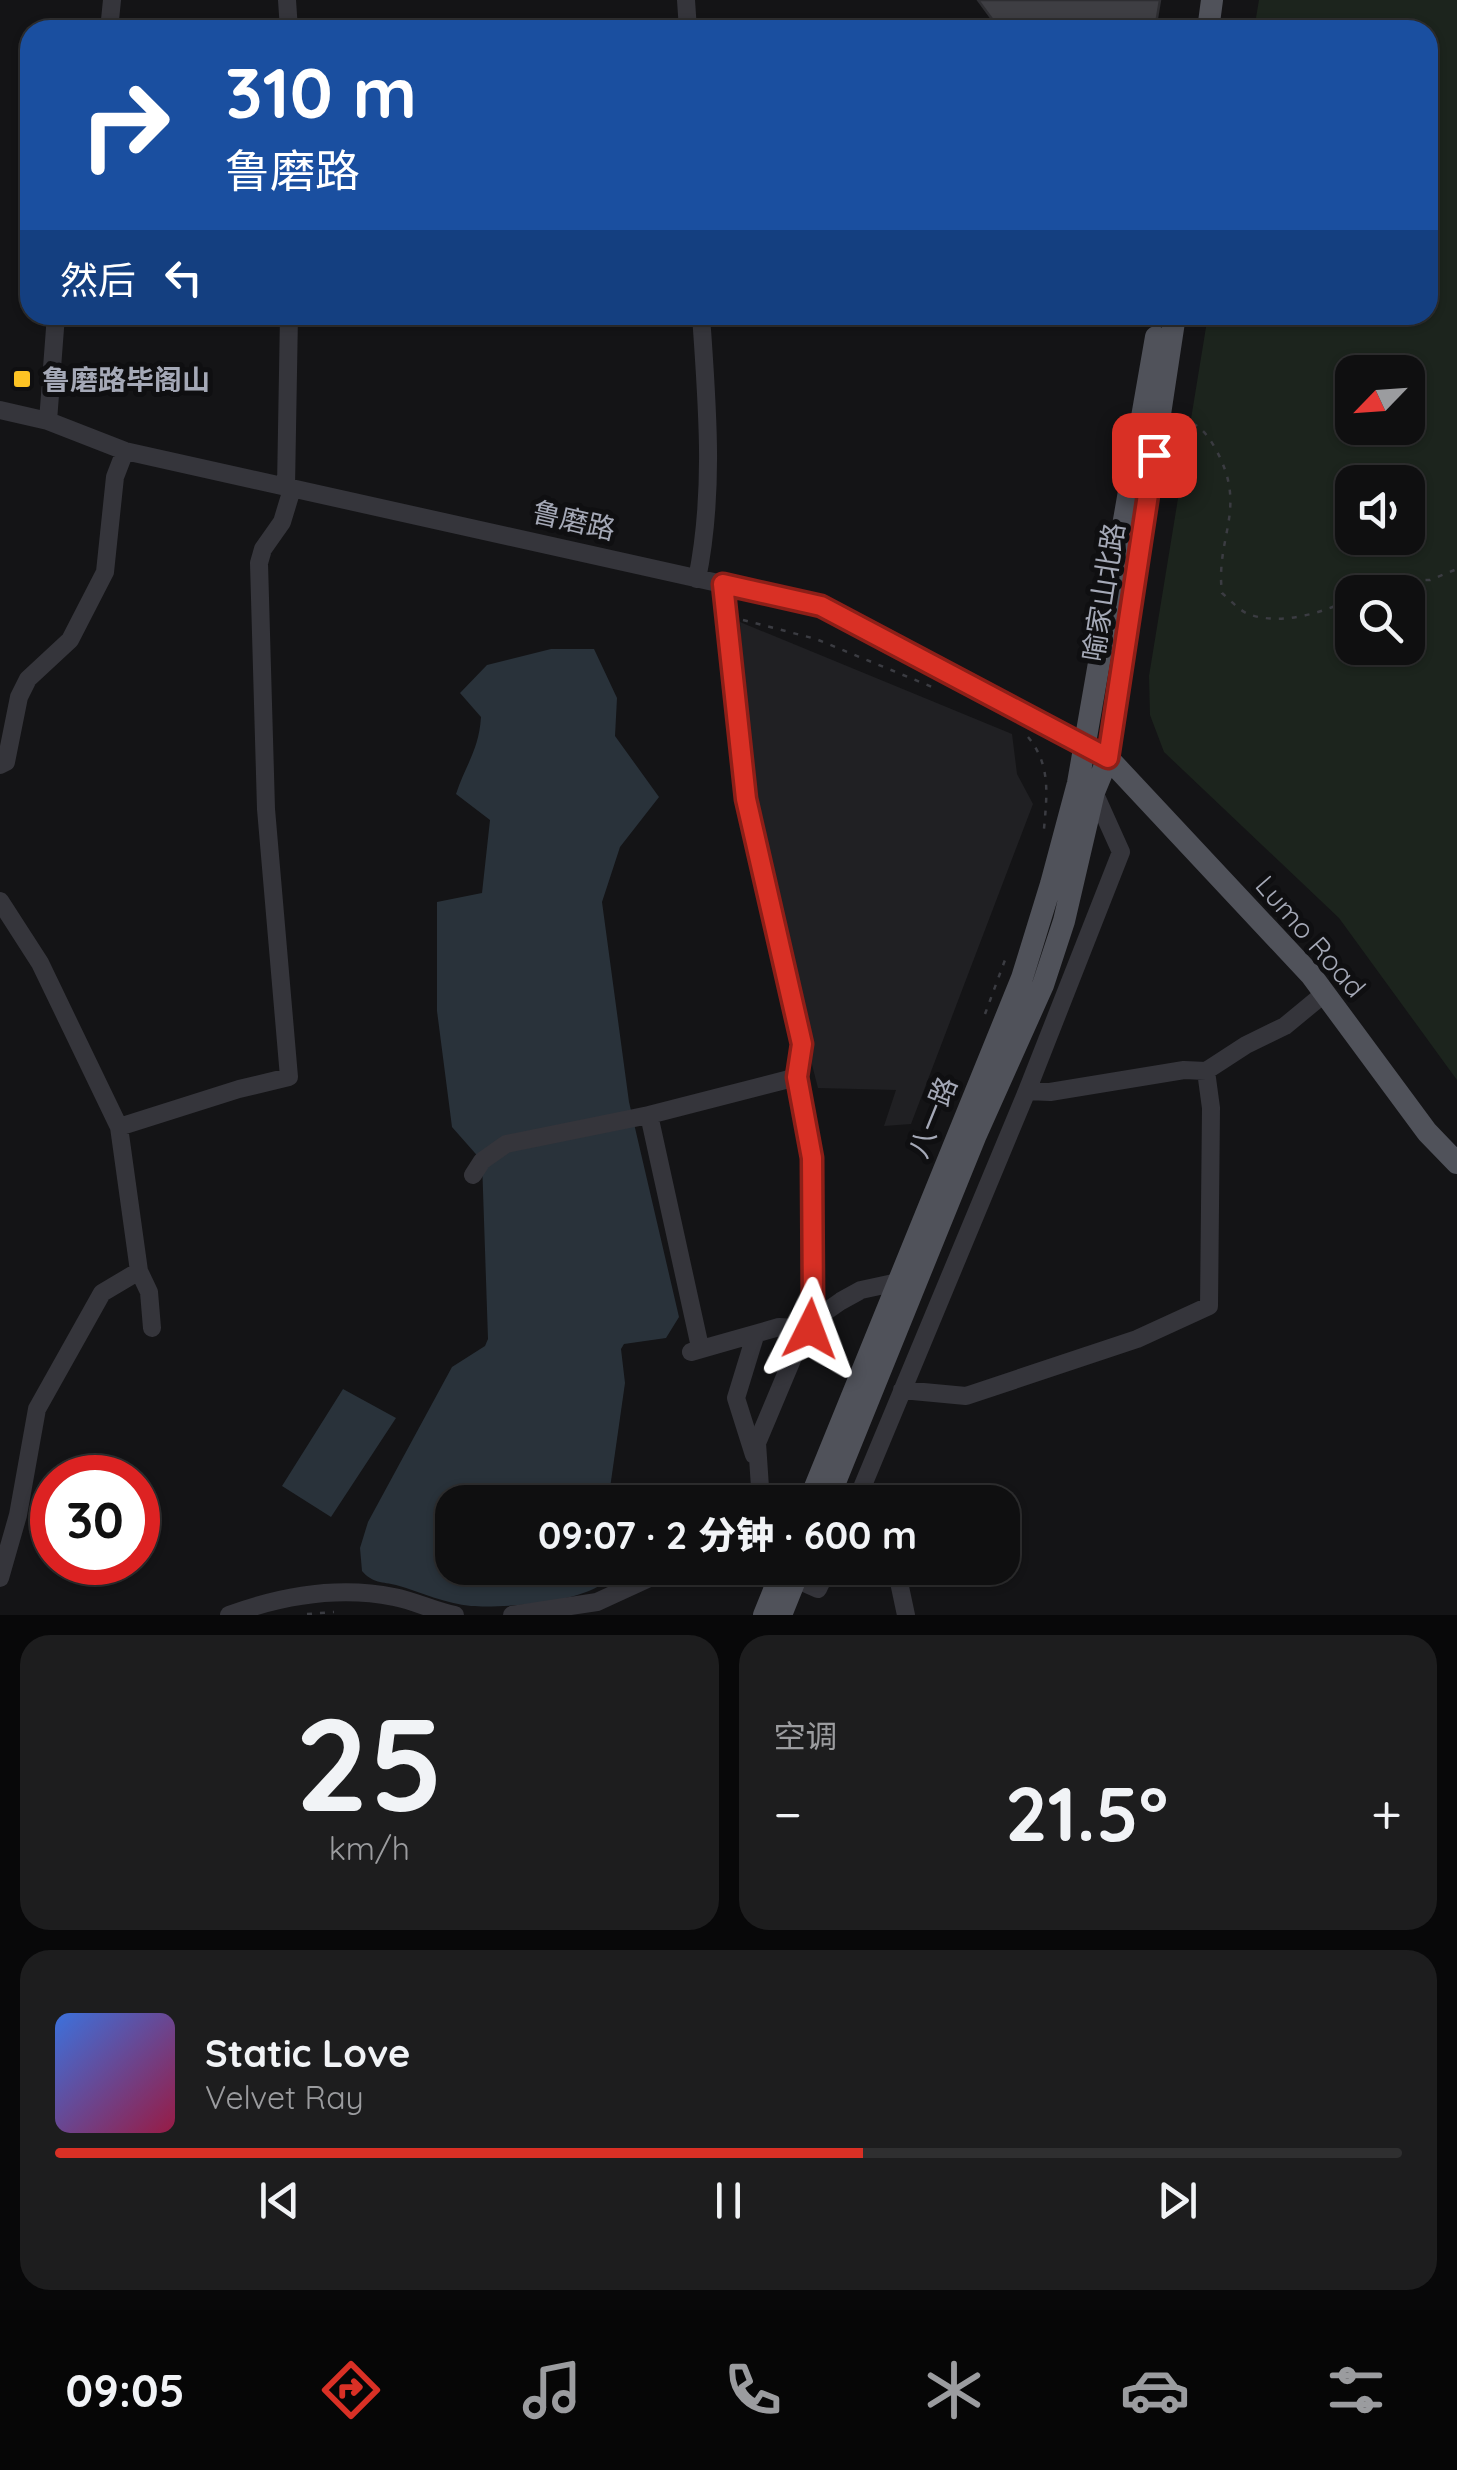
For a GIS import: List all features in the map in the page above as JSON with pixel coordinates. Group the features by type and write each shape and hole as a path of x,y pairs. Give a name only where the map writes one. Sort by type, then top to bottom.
{"main road":[{"name":"喻家山北路","path":"1084,746 1158,325"},
{"name":"喻家山北路","path":"1108,758 1173,325"},
{"name":"鲁磨路","path":"1084,746 1108,758"},
{"name":"八一路","path":"816,1485 1022,978 1071,812 1084,746"},
{"name":"八一路","path":"834,1485 975,1137 1042,985 1064,921 1094,792 1108,758"},
{"name":"Lumo Road","path":"1108,758 1325,993 1427,1132 1457,1163"},
{"path":"774,1612 782,1585"}],"street":[{"path":"48,421 55,325"},
{"path":"119,1127 239,1089 288,1078 266,809 259,563 282,522 289,488 289,325"},
{"path":"697,578 708,528 708,414 702,325"},
{"name":"鲁磨路","path":"0,410 48,421 124,451 821,606 1084,746"},
{"path":"0,765 6,762 19,697 28,679 70,640 105,572 115,476 124,451"},
{"path":"723,584 746,799 802,1044 797,1077 812,1158 810,1329"},
{"path":"863,1485 1120,852 1094,792"},
{"path":"0,900 40,963 119,1127 139,1271 150,1292 152,1328"},
{"path":"1026,1091 1050,1092 1184,1070 1206,1072 1246,1045 1285,1026 1325,993"},
{"path":"902,1390 966,1396 1138,1340 1208,1306 1211,1108 1206,1072"},
{"path":"473,1175 482,1161 506,1144 649,1115 797,1077"},
{"path":"649,1115 696,1350 780,1327 810,1329"},
{"path":"0,1578 18,1515 37,1409 102,1293 139,1271"},
{"path":"756,1460 757,1443 777,1393 821,1315 861,1290 898,1282"},
{"path":"755,1336 736,1398 762,1485"},
{"path":"512,1615 597,1602 646,1585"},
{"path":"900,1585 906,1615"},
{"path":"229,1615 311,1594 350,1591 396,1597 455,1615"}],"path":[{"path":"1159,417 1190,421 1208,434 1228,471 1232,520 1220,572 1222,594 1246,613 1276,619 1335,606"},
{"path":"1425,580 1457,569"},
{"path":"726,616 816,639 951,695"},
{"path":"1024,732 1040,752 1044,765 1044,834"},
{"path":"985,1012 1006,958"},
{"path":"301,1615 336,1611"}],"shaded area":[{"path":"1259,0 1457,0 1457,1080 1339,918 1164,752 1150,715 1149,676 1206,325 1438,325 1438,20 1256,20"},
{"path":"740,622 1012,734 1017,774 1033,804 911,1124 884,1126 896,1090 818,1088 755,842"},
{"path":"551,649 594,649 617,698 615,736 659,797 620,847 602,902 629,1102 679,1317 666,1338 624,1344 621,1349 625,1383 610,1485 435,1485 435,1585 599,1585 561,1599 471,1606 370,1578 362,1571 360,1548 368,1522 452,1367 485,1346 488,1339 482,1161 452,1127 437,1011 437,902 482,893 490,820 456,794 475,748 481,717 460,693 487,665"},
{"path":"343,1389 396,1418 331,1517 282,1486"}],"building":[{"path":"978,0 1160,0 1157,20 993,20"}],"place":[{"name":"鲁磨路毕阁山","path":"22,379"}],"route":[{"path":"810,1329 812,1158 797,1077 802,1044 746,799 723,584 821,606 1108,758 1154,455"}]}
